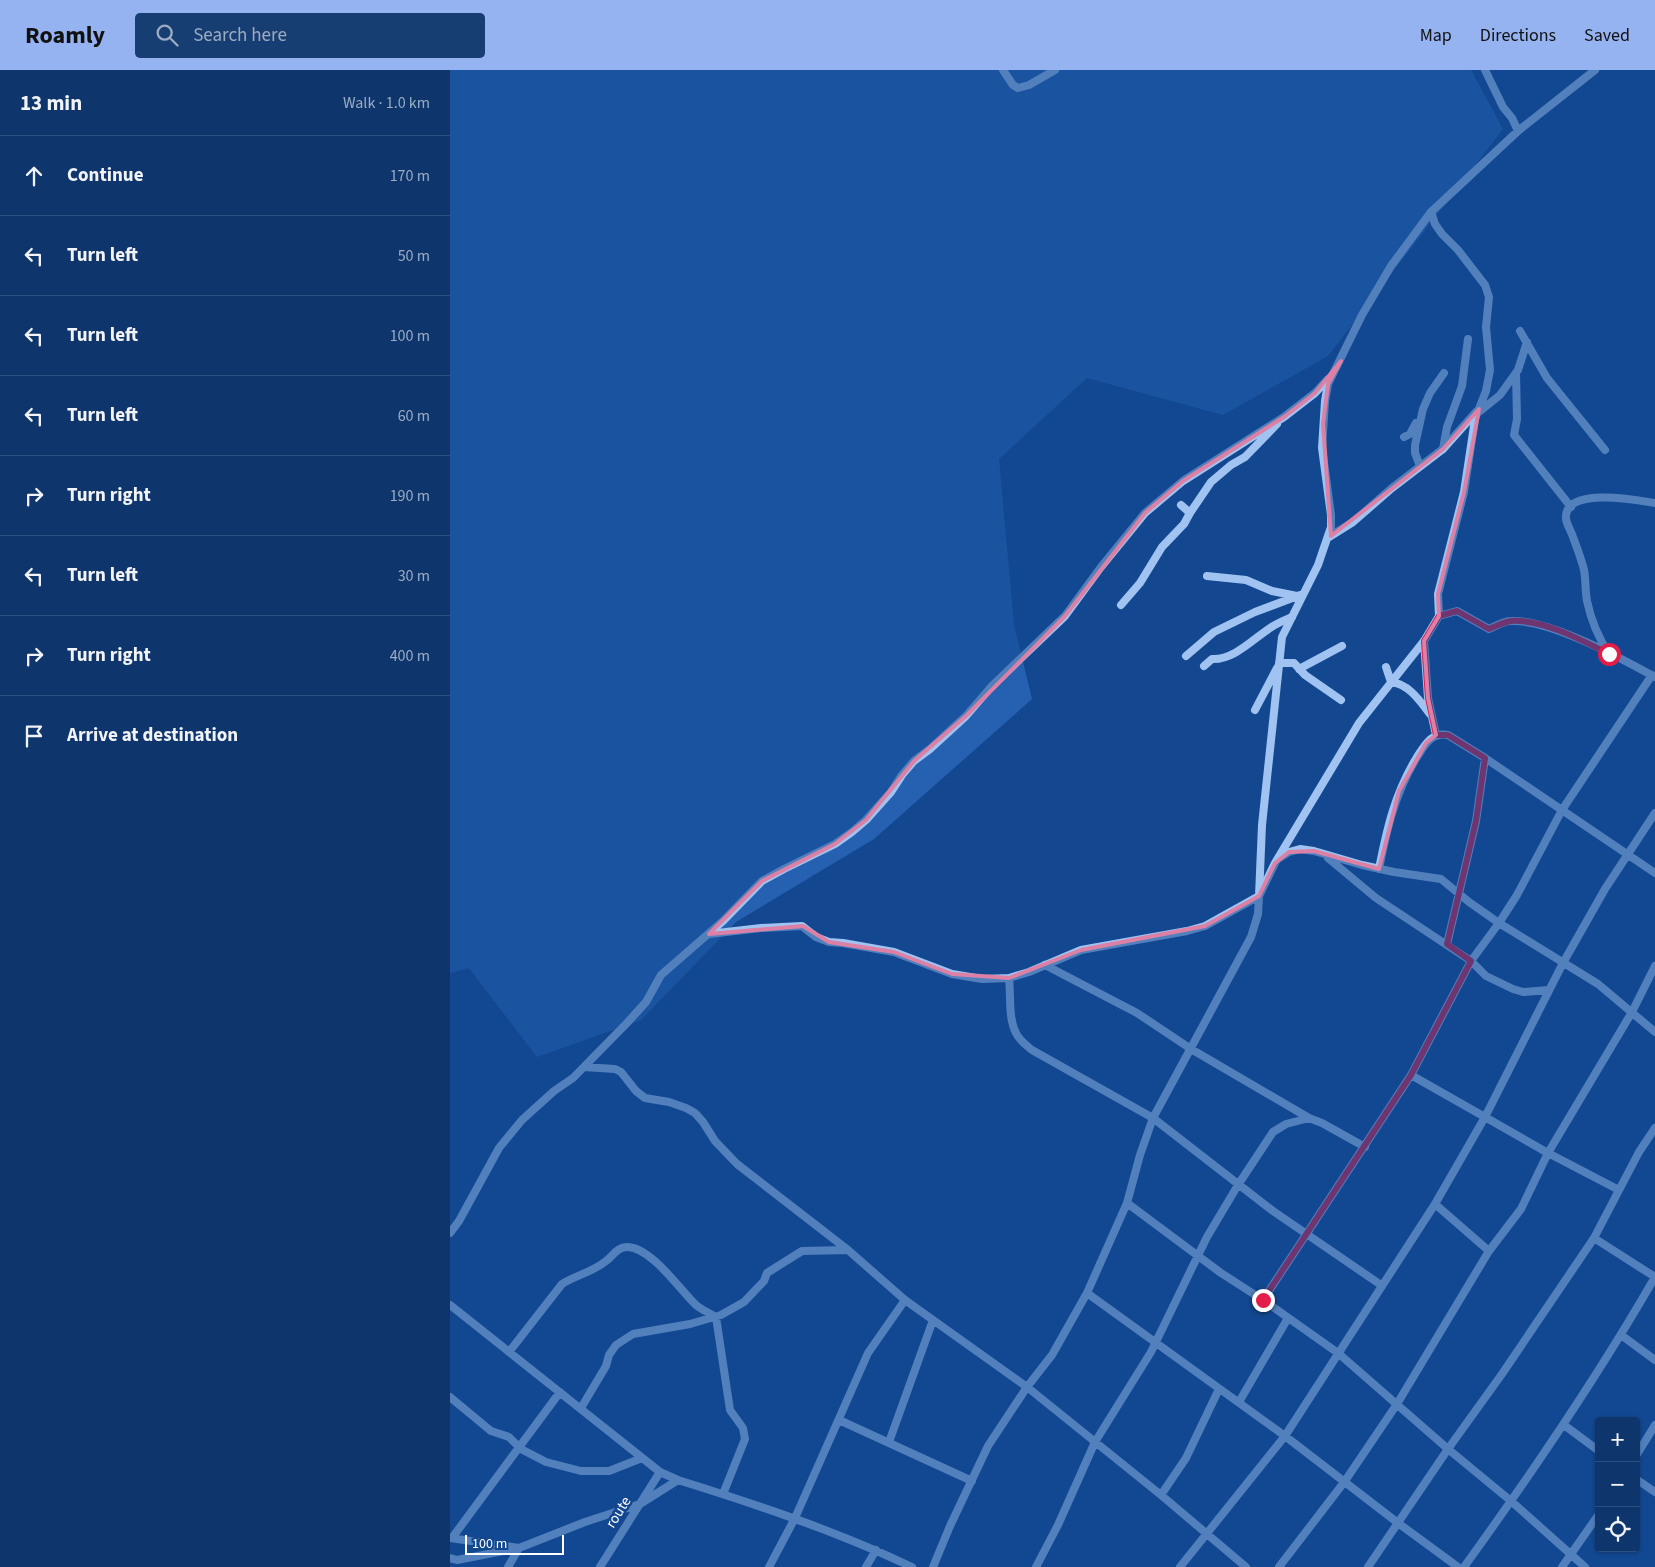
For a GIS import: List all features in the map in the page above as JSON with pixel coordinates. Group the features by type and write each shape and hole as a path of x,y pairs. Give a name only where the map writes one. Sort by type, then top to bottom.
{"street":[{"path":"1003,70 1013,85 1018,88 1055,70"},
{"path":"1485,70 1502,107 1512,118 1518,132"},
{"path":"933,1567 988,1446 1026,1387 1052,1355 1087,1293 1127,1203 1153,1118 1251,937 1258,914 1262,824 1282,637 1301,595 1318,565 1329,538 1331,527 1322,448 1328,384 1362,315 1391,266 1431,212 1518,132 1595,70"},
{"path":"709,934 761,928 802,926 816,937 829,942 843,942 894,952 952,974 982,979 1010,978 1081,950 1188,931 1205,926 1259,896 1275,863 1359,722 1424,641 1439,616 1438,594 1464,492 1478,411 1486,391 1490,370 1486,327 1489,297 1488,290 1458,250 1435,224 1431,212"},
{"path":"1520,330 1547,378 1605,450"},
{"path":"1443,449 1447,426 1462,386 1468,339"},
{"path":"1329,538 1353,522 1443,449 1478,411 1500,395 1516,373 1527,342"},
{"path":"1121,605 1140,583 1162,547 1184,524 1206,487 1231,465 1244,457 1284,417 1315,392 1341,361"},
{"path":"1420,466 1415,453 1415,445 1423,409 1430,393 1444,373"},
{"path":"1516,373 1517,419 1514,435 1571,506"},
{"path":"1404,437 1409,436 1412,432 1420,410 1423,409"},
{"path":"450,1233 459,1221 500,1148 522,1120 554,1090 573,1078 584,1067 646,1002 662,975 709,934 762,881 784,868 835,844 866,820 891,792 902,774 914,761 966,716 991,687 1065,616 1145,513 1183,480 1284,417"},
{"path":"1609,654 1600,639 1587,599 1585,577 1580,556 1566,519 1567,512 1571,506 1580,500 1591,497 1631,499 1655,503"},
{"path":"1181,505 1190,513"},
{"path":"1207,576 1246,580 1272,591 1301,595"},
{"path":"1186,656 1214,632 1255,612 1301,595"},
{"path":"1263,1300 1411,1075 1471,961 1499,923 1538,858 1562,810 1653,676 1586,642 1536,623 1510,621 1489,629 1457,611 1439,616"},
{"path":"1204,666 1212,659 1219,659 1239,650 1271,627 1292,616"},
{"path":"1424,641 1428,698 1436,735"},
{"path":"1300,669 1342,646"},
{"path":"1279,664 1294,663 1311,680 1341,700"},
{"path":"1255,710 1279,664"},
{"path":"1386,667 1392,682"},
{"path":"1392,682 1399,682 1410,690 1432,716"},
{"path":"1379,869 1387,829 1399,791 1426,743 1436,735 1448,735 1655,873"},
{"path":"1447,944 1476,821 1485,758"},
{"path":"1180,1567 1285,1436 1435,1204 1485,1117 1563,963 1628,854 1655,813"},
{"path":"1275,863 1289,852 1300,849 1379,869 1418,877 1428,876 1441,879 1499,923 1598,984 1655,1032"},
{"path":"1325,855 1376,898 1471,961 1486,976 1523,992 1549,990"},
{"path":"1045,965 1137,1013 1191,1049 1309,1118 1322,1123 1365,1147"},
{"path":"1279,1567 1345,1481 1397,1404 1489,1251 1520,1209 1548,1153 1632,1012 1655,966"},
{"path":"1010,978 1012,1020 1016,1033 1023,1043 1032,1050 1153,1118 1238,1185 1381,1285"},
{"path":"584,1067 615,1068 621,1072 636,1092 645,1098 668,1102 686,1108 695,1114 703,1122 715,1141 737,1164 848,1250 905,1300 1026,1387 1208,1533 1246,1567"},
{"path":"1411,1075 1548,1153 1619,1190"},
{"path":"1036,1567 1058,1526 1094,1442 1156,1342 1207,1237 1238,1185 1273,1132 1286,1124 1309,1118"},
{"path":"1368,1567 1594,1238 1655,1128"},
{"path":"1127,1203 1221,1273 1338,1353 1585,1567"},
{"path":"1435,1204 1489,1251"},
{"path":"1464,1567 1564,1425 1655,1277 1594,1238"},
{"path":"509,1352 562,1284 573,1277 588,1273 606,1261 614,1252 627,1247 642,1251 667,1272 682,1292 698,1307 716,1317"},
{"path":"581,1408 616,1345 633,1334 690,1324 716,1317 744,1302 764,1281 767,1273 802,1251 848,1250"},
{"path":"1087,1293 1239,1402 1458,1567"},
{"path":"769,1567 795,1518 868,1353 905,1300"},
{"path":"450,1305 660,1472 678,1480 795,1518 876,1550 912,1567"},
{"path":"716,1317 730,1410 743,1428 745,1439 723,1494"},
{"path":"1239,1402 1288,1318"},
{"path":"889,1442 933,1320"},
{"path":"1621,1335 1655,1360"},
{"path":"1161,1495 1186,1458 1219,1389"},
{"path":"519,1548 474,1543 451,1538 486,1495 560,1392"},
{"path":"450,1397 491,1430 509,1437 519,1447 546,1462 581,1471 609,1471 642,1458"},
{"path":"839,1420 972,1481"},
{"path":"1564,1425 1595,1449"},
{"path":"1640,1449 1655,1425"},
{"name":"route","path":"600,1567 660,1472"},
{"path":"450,1558 457,1560 519,1548 585,1522 640,1504 678,1480"},
{"path":"1640,1482 1655,1492"},
{"path":"1562,1567 1572,1556 1595,1520"},
{"path":"508,1567 519,1548"},
{"path":"866,1567 876,1550"}],"highlighted area":[{"path":"1341,361 1328,384 1323,424 1331,536 1443,449 1479,409 1464,492 1438,594 1439,616 1424,641 1428,698 1436,735 1426,743 1399,791 1379,869 1314,851 1289,852 1275,863 1259,896 1205,926 1081,950 1009,978 952,974 894,952 829,942 803,926 709,934 762,881 835,844 866,820 914,761 966,716 1065,616 1145,513 1183,481 1284,417 1315,393"}],"shaded area":[{"path":"450,70 1471,70 1503,129 1328,356 1223,415 1087,378 999,459 1014,625 1032,699 874,839 736,922 641,1020 537,1057 469,968 450,973"}],"route":[{"path":"1263,1300 1411,1075 1471,961 1447,944 1476,821 1485,758 1448,735 1436,735 1428,698 1424,641 1439,616 1457,611 1489,629 1510,621 1536,623 1586,642 1609,654"}]}
